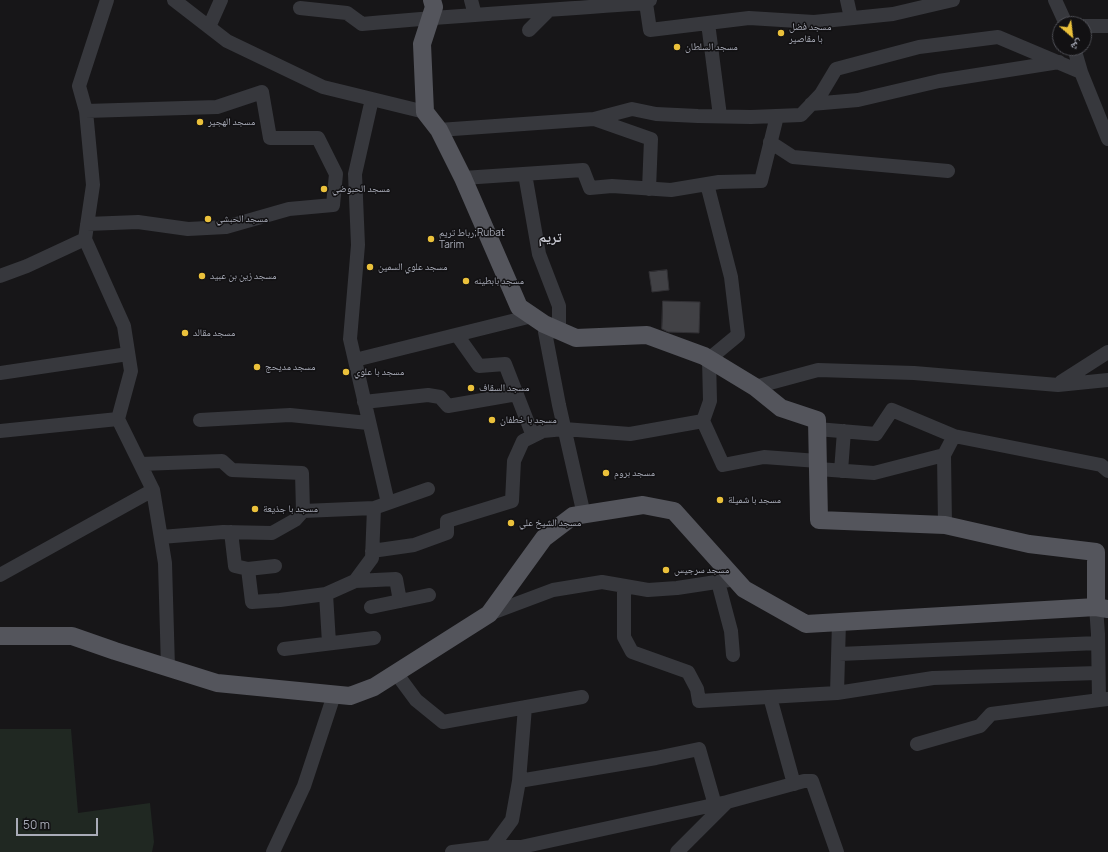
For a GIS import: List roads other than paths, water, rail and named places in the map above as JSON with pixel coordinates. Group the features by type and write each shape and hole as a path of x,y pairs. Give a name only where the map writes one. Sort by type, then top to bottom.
{"main road":[{"path":"0,636 72,636 218,683 350,696 374,687 489,614 544,538 573,516 643,505 674,511 744,589 806,624 1102,608 1102,550 1029,544 945,525 818,520 816,420 781,408 755,387 710,359 647,335 576,338 544,324 519,307 463,178 439,130 425,112 422,44 431,9"}],"street":[{"path":"107,0 80,86 86,111 93,185 85,239 124,326 131,371 118,418 153,490 165,563 168,668"},
{"path":"174,0 227,41 323,88 425,112"},
{"path":"209,27 221,0"},
{"path":"471,0 475,15"},
{"path":"848,0 852,18"},
{"path":"300,8 347,13 362,24 431,9 475,15 648,1 650,30 749,18 814,22 893,14 953,0"},
{"path":"1055,0 1062,16"},
{"path":"529,30 549,10"},
{"path":"708,23 720,116"},
{"path":"1092,26 1108,26"},
{"path":"439,130 594,119 632,109 656,114 720,116 801,115 821,94 836,68 919,47 998,37 1070,67 1108,139"},
{"path":"1070,67 1072,56"},
{"path":"811,104 858,100 939,81 1070,67"},
{"path":"86,111 217,107 262,92 270,138 318,138 336,174 333,205 289,209 226,228 188,229 138,222 87,224"},
{"path":"372,99 355,174 358,245 350,339 368,423 388,503"},
{"path":"463,178 583,170 590,188 612,186 671,190 719,182 761,181 777,116"},
{"path":"594,119 651,139 649,189"},
{"path":"770,142 793,157 948,171"},
{"path":"525,174 539,254 559,306 559,331 545,332 564,429 584,514"},
{"path":"707,184 731,277 738,335 710,359 710,401 703,420 723,465 764,457 841,470 874,473 944,455"},
{"path":"0,276 27,266 85,239"},
{"path":"354,360 532,316"},
{"path":"457,335 479,366 506,364 533,436"},
{"path":"1058,384 1108,352"},
{"path":"0,373 128,354"},
{"path":"755,387 818,370 914,373 1058,384 1108,380"},
{"path":"364,402 428,395 440,397 448,406 517,394"},
{"path":"817,429 876,434 892,410 954,436 1101,465 1108,470"},
{"path":"200,420 290,415 368,423"},
{"path":"0,431 118,418"},
{"path":"372,551 414,545 447,533 447,521 512,501 514,460 523,441 543,431 564,429 630,434 703,420"},
{"path":"841,470 844,431"},
{"path":"945,525 944,455 954,436"},
{"path":"140,464 222,461 232,470 302,474 303,511 296,520 272,533 231,532 160,537"},
{"path":"303,511 374,508 428,489"},
{"path":"0,574 153,490"},
{"path":"354,581 372,558 374,508"},
{"path":"231,532 235,566 248,569 275,566"},
{"path":"248,569 252,602 326,594 354,581 396,579 400,601"},
{"path":"489,614 553,590 602,582 648,590 677,588 736,580"},
{"path":"718,582 731,631 733,655"},
{"path":"624,586 624,637 632,652 688,672 697,689 699,701 837,693 933,678 1098,673"},
{"path":"326,594 329,643"},
{"path":"371,607 429,595"},
{"path":"917,744 980,726 991,714 1104,700 1098,673 1098,643 1102,608"},
{"path":"837,693 839,622"},
{"path":"284,650 374,638"},
{"path":"839,654 1098,643"},
{"path":"396,673 416,700 443,722 582,697"},
{"path":"273,852 304,786 334,695"},
{"path":"770,697 794,784"},
{"path":"488,850 512,820 519,781 525,707"},
{"path":"519,781 656,758 699,749 721,803"},
{"path":"452,852 522,849 721,803 812,780 837,852"},
{"path":"677,852 721,803"},
{"path":"512,820 522,849"}],"place":[{"name":"مسجد فضل با مقاصير","path":"781,33"},
{"name":"مسجد السلطان","path":"677,47"},
{"name":"مسجد الهجير","path":"200,122"},
{"name":"مسجد الحبوضي","path":"324,189"},
{"name":"مسجد الحبشي","path":"208,219"},
{"name":"رباط تريم;Rubat Tarim","path":"431,239"},
{"name":"مسجد علوي السمين","path":"370,267"},
{"name":"مسجد زين بن عبيد","path":"202,276"},
{"name":"مسجد بابطينه","path":"466,281"},
{"name":"مسجد مقالد","path":"185,333"},
{"name":"مسجد مديحج","path":"257,367"},
{"name":"مسجد با علوي","path":"346,372"},
{"name":"مسجد السقاف","path":"471,388"},
{"name":"مسجد با خطفان","path":"492,420"},
{"name":"مسجد بروم","path":"606,473"},
{"name":"مسجد با شميلة","path":"720,500"},
{"name":"مسجد با جذيعة","path":"255,509"},
{"name":"مسجد الشيخ علي","path":"511,523"},
{"name":"مسجد سرجيس","path":"666,570"}],"district":[{"name":"تريم","path":"550,238"}]}
